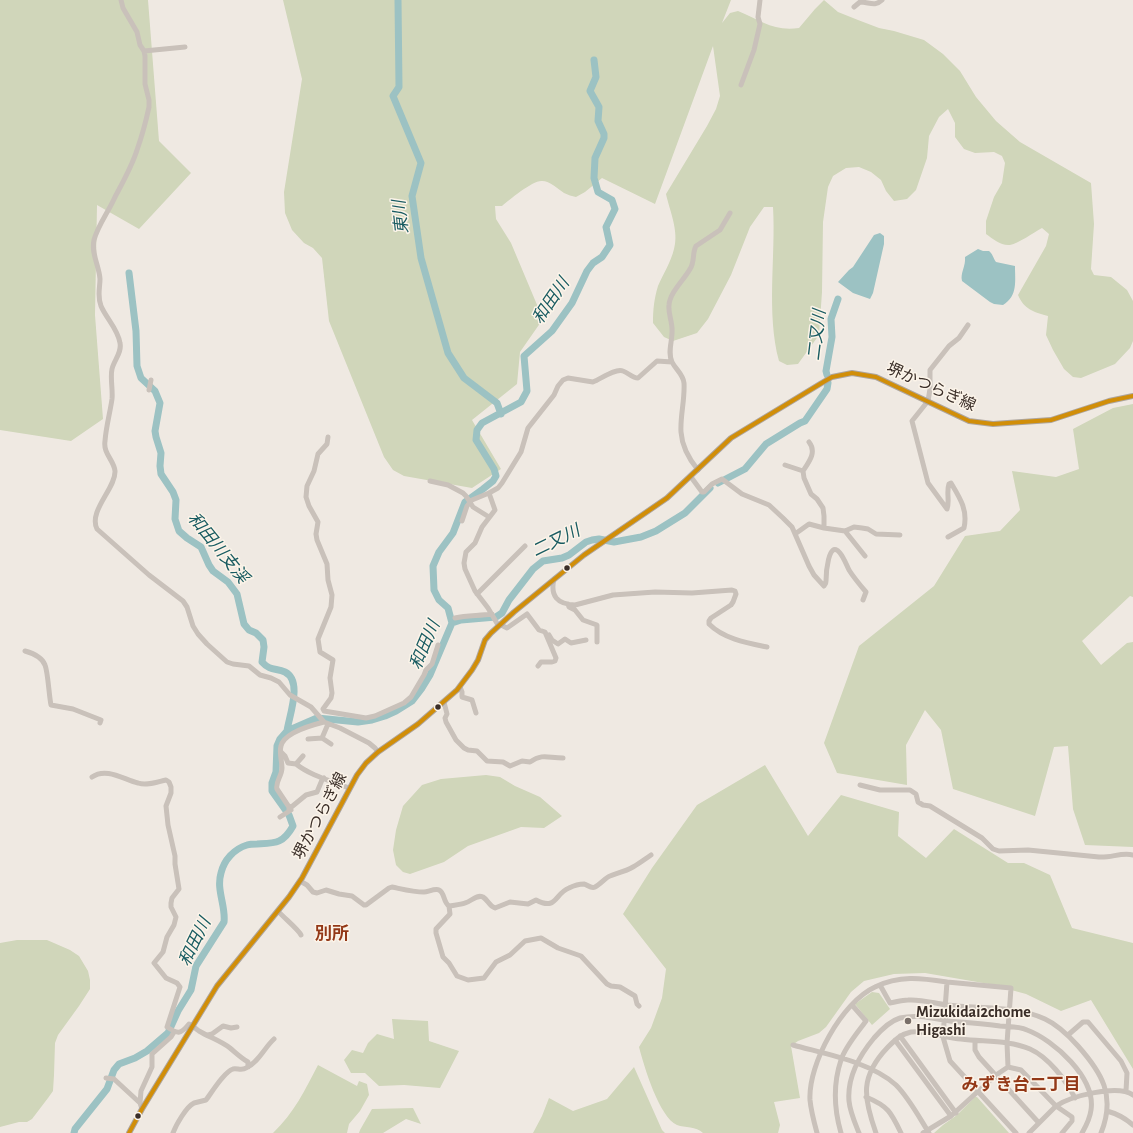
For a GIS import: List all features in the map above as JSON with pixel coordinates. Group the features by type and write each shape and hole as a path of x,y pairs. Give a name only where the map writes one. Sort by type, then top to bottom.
{"main road":[{"name":"堺かつらぎ線","path":"129,1133 141,1106 218,986 300,881 349,788 366,763 378,752 418,724 460,687 478,660 485,640 499,625 554,579 599,545 667,498 731,438 813,387 832,377 852,373 876,377 969,420 993,424 1051,420 1104,403 1133,396"}],"street":[{"path":"121,0 123,8 137,32 140,45 144,51 145,84 149,107 137,151 94,240 94,257 100,279 99,299 103,311 120,342 120,348 112,369 112,398 104,448 114,467 114,478 100,504 94,520 95,525 97,530 149,575 183,601 187,607 193,626 198,634 227,662 249,666 260,675 279,682 290,695 306,704 316,712 324,722 340,728 369,743 376,748 378,752"},
{"path":"741,85 754,50 760,24 758,17 760,0"},
{"path":"854,7 860,2 878,4 882,0"},
{"path":"144,51 185,48"},
{"path":"698,470 688,457 683,445 681,432 684,382 683,377 672,362 670,355 672,330 668,307 670,298 691,268 694,249 696,246 720,230 730,212"},
{"path":"948,537 964,528 966,513 951,483 948,487 947,509 928,483 912,421 928,401 930,389 930,370 949,346 959,338 968,325"},
{"path":"462,521 467,506 470,502 498,488 502,483 521,452 528,428 554,395 558,386 563,380 568,378 593,382 604,376 619,371 623,371 634,378 638,378 657,361 672,362"},
{"path":"150,390 151,380"},
{"path":"324,711 323,709 331,698 332,693 330,678 334,660 320,652 318,639 331,607 332,595 328,580 327,564 317,540 316,534 318,522 306,497 307,486 314,472 318,454 327,444 328,437"},
{"path":"809,442 812,449 812,455 804,471 804,478 811,494 817,499 822,508 824,528"},
{"path":"785,465 804,471"},
{"path":"691,477 702,492 704,492 712,484 722,479 742,494 769,505 792,527 809,566 814,575 824,586 826,582 826,572 830,555 835,550 838,551 842,555 855,580 866,592 863,600"},
{"path":"430,481 448,485 463,493 475,510 490,518"},
{"path":"489,493 495,510 482,527 477,541 466,552 464,557 465,569 477,594 499,625 507,628 527,614 538,630 548,633 552,640 558,644 565,639 571,643 586,640"},
{"path":"795,534 809,524 845,531 854,527 868,529 876,534 900,535"},
{"path":"845,531 866,556"},
{"path":"477,594 525,546"},
{"path":"554,579 553,592 556,597 568,604 569,607 575,610 583,620 597,625 597,642"},
{"path":"568,604 574,605 585,603 613,595 655,592 692,593 732,590 735,591 736,594 734,602 711,618 709,624 714,629 727,636 767,647"},
{"path":"455,618 471,615 479,616 492,614"},
{"path":"538,666 541,662 552,662 555,661 556,658 544,632"},
{"path":"316,712 324,711 366,718 375,716 404,704 411,697 426,670 432,664 438,645"},
{"path":"25,651 31,652 40,658 45,665 51,705 73,709 101,720 100,723"},
{"path":"460,687 462,697 467,700 472,700 476,713"},
{"path":"444,702 447,714 445,718 446,722 456,740 468,750 477,751 487,761 503,762 510,766 522,761 530,762 538,757 545,756 552,758 563,758"},
{"path":"322,738 324,722"},
{"path":"289,809 276,785 282,770 281,745 287,737 306,727 324,722"},
{"path":"308,739 322,738 330,744"},
{"path":"281,751 288,762 296,764 306,771 349,788"},
{"path":"296,764 303,756"},
{"path":"92,777 100,773 108,774 138,784 147,784 166,780 169,782 171,793 166,806 179,889 172,898 171,903 171,907 176,917 174,925 167,937 163,952 154,963 166,978 179,984 180,987 167,1027 174,1032 182,1032 189,1024 200,1032 208,1035 231,1049 240,1058 248,1062 248,1067"},
{"path":"280,817 291,810 289,809 306,795 315,794 324,778"},
{"path":"860,785 880,790 910,790 916,794 918,802 923,805 930,806 982,838 993,849 999,851 1028,850 1107,858 1124,853 1133,855"},
{"path":"448,906 469,902 478,897 485,899 492,908 513,902 528,904 534,900 542,904 552,904 564,890 585,884 590,887 595,887 611,875 616,875 633,867 651,855"},
{"path":"300,881 307,885 313,892 317,893 326,890 348,895 366,905 392,887 420,892 437,890 443,893 444,900 448,906 450,914 436,929 436,933 443,957 450,963 457,976 468,980 484,978 496,962 510,956 525,941 541,938 558,948 581,956 607,984 620,987 635,996 639,1006"},
{"path":"278,911 288,923 300,932 301,935"},
{"path":"817,1133 810,1099 815,1066 820,1053 852,1005 874,987 890,981 906,978 921,978 1011,988 1008,1010 1008,1067"},
{"path":"947,982 943,1037 950,1061 1016,1133"},
{"path":"880,985 890,1004 906,1000 926,1000 946,1004 1008,1010 1045,1019 1068,1036 1098,1070 1102,1078 1108,1102 1102,1133"},
{"path":"841,1133 837,1120 835,1104 836,1086 841,1059 866,1021 852,1005"},
{"path":"859,1133 849,1102 850,1087 856,1064 862,1053 880,1032 899,1018 912,1016 923,1016 944,1020 1026,1029 1052,1043 1078,1071 1087,1084 1090,1094 1091,1110 1082,1133"},
{"path":"1068,1036 1083,1022 1088,1022 1121,1061 1127,1073 1126,1091"},
{"path":"208,1035 212,1034 223,1026 231,1028 237,1027"},
{"path":"876,1133 868,1111 866,1097 866,1089 872,1070 878,1060 895,1040 909,1032 918,1031 943,1037 1007,1043 1031,1049 1042,1056 1063,1078 1070,1087 1075,1098"},
{"path":"141,1106 141,1091 152,1067 152,1054 171,1037 174,1032"},
{"path":"900,1036 953,1114"},
{"path":"174,1133 176,1125 190,1106 194,1103 206,1100 222,1078 231,1070 245,1069 258,1059 274,1038"},
{"path":"895,1040 953,1114"},
{"path":"975,1041 975,1050 1039,1123"},
{"path":"793,1045 856,1064 887,1078 902,1092 927,1132 953,1114 996,1075 1008,1067 1021,1070 1056,1106 1072,1117 1072,1121 1062,1133"},
{"path":"106,1078 114,1079 141,1106"},
{"path":"1029,1133 1056,1106 1065,1100 1106,1092 1126,1091 1133,1095"},
{"path":"866,1097 876,1101 891,1112 902,1133"},
{"path":"1107,1111 1121,1116 1133,1125"}],"green space":[{"path":"0,0 148,0 159,141 191,173 139,229 97,205 95,315 103,419 71,441 0,430"},
{"path":"283,0 731,0 722,23 730,13 738,11 775,27 790,29 799,28 824,0 838,12 858,20 879,28 924,40 943,54 960,71 976,97 996,121 1020,142 1091,183 1094,224 1091,269 1094,275 1111,277 1127,290 1133,301 1133,341 1130,348 1115,364 1081,378 1073,377 1064,369 1046,335 1048,316 1026,307 1018,295 1046,246 1049,234 1042,228 1018,242 1007,245 997,242 986,234 986,221 994,197 1002,183 1005,163 1002,156 994,152 975,153 964,149 955,137 955,123 948,109 939,117 929,136 927,158 916,190 907,199 894,201 886,191 881,180 871,172 859,167 846,168 833,176 828,187 823,222 822,292 819,335 798,364 787,365 779,361 775,343 772,304 773,207 764,207 750,227 731,275 708,319 697,333 673,341 664,337 653,323 653,318 658,286 671,259 675,242 675,228 666,194 716,109 720,96 713,46 655,204 602,178 585,192 576,197 564,193 548,182 538,182 521,191 502,206 495,206 496,219 511,243 543,319 520,352 517,384 472,420 501,469 472,488 404,476 393,470 384,457 329,321 322,258 313,248 304,243 292,230 285,213 284,192 302,79"},
{"path":"1133,404 1133,597 1130,596 1082,641 1101,665 1127,643 1133,642 1133,847 1085,845 1073,809 1068,746 1054,747 1035,816 953,789 941,730 925,710 906,745 907,785 837,773 824,743 859,646 934,586 965,536 1000,531 1020,510 1012,471 1056,477 1079,469 1073,429 1113,408"},
{"path":"765,765 808,836 841,795 899,812 898,836 926,858 954,829 1008,863 1024,863 1050,875 1072,928 1133,943 1133,1069 1091,1000 1061,1011 1026,994 989,984 925,973 894,974 864,981 851,992 826,1027 819,1033 798,1041 791,1046 800,1098 774,1102 780,1125 778,1133 703,1133 694,1128 677,1125 670,1120 658,1102 639,1047 651,1028 662,998 666,969 623,914 652,868 697,805"},
{"path":"486,775 500,777 515,786 540,797 562,816 544,828 521,827 468,846 444,862 410,874 403,872 396,865 393,850 396,830 403,806 422,785 441,779"},
{"path":"17,940 47,940 70,950 79,956 88,971 90,989 58,1035 55,1043 53,1091 32,1119 27,1122 19,1122 0,1127 0,943"},
{"path":"872,992 879,993 890,1009 872,1025 855,1004"},
{"path":"392,1019 428,1021 429,1041 459,1051 440,1088 404,1085 379,1086 365,1073 351,1073 344,1060 352,1050 363,1053 368,1043 377,1034 394,1039"},
{"path":"318,1065 357,1086 359,1081 367,1084 369,1095 360,1111 349,1124 347,1133 273,1133 293,1109"},
{"path":"634,1067 662,1130 665,1133 533,1133 549,1098 573,1111 607,1099"},
{"path":"975,1097 977,1097 1009,1133 934,1133 957,1115"},
{"path":"413,1108 421,1124 406,1119 383,1133 359,1133 372,1109"}],"water":[{"path":"880,233 884,236 884,244 873,293 870,299 853,293 838,282 853,267 874,235"},
{"path":"978,249 989,251 996,262 1015,266 1015,288 1011,297 1003,305 990,302 962,281 965,257"}],"waterway":[{"name":"東川","path":"398,0 399,87 393,96 421,163 412,196 421,258 448,353 464,378 497,403 501,414"},
{"name":"和田川","path":"74,1133 75,1129 107,1089 114,1070 119,1064 135,1058 147,1051 168,1033 178,1011 191,990 196,966 224,922 224,910 220,892 220,879 222,868 227,859 238,849 247,845 274,843 286,836 293,826 289,815 272,791 272,783 276,772 277,746 280,739 287,731 317,718 358,722 385,716 412,701 430,675 452,623 448,608 439,600 434,590 433,566 439,552 453,533 465,502 493,481 496,476 494,469 476,440 477,430 482,423 521,402 527,391 524,356 552,331 572,303 587,271 593,263 602,257 610,245 606,227 615,209 612,200 598,192 594,178 595,158 604,138 604,134 598,121 599,107 590,91 596,77 594,60"},
{"name":"和田川支渓","path":"129,273 136,331 137,366 141,378 155,391 160,403 155,431 161,453 161,474 173,492 176,500 175,519 179,531 201,547 213,571 228,582 237,594 244,624 249,630 256,633 263,640 264,647 262,662 270,668 285,672 290,677 293,683 294,699 287,731"},
{"name":"二又川","path":"827,375 826,371 832,337 831,319 838,299"},
{"name":"二又川","path":"718,483 745,469 766,444 805,421 827,389 828,383"},
{"name":"二又川","path":"452,623 461,620 496,617 502,613 509,600 533,569 543,561 562,558 569,555 586,542 592,540 599,539 614,542 641,537 656,531 685,513 710,488"}],"transit line":[{"path":"129,1133 217,986 289,897 302,878 357,775 366,763 378,752 418,724 457,690 478,660 485,640 514,612 584,555 667,498 731,438 832,377 852,373 876,377 969,421 993,424 1051,420 1109,401 1133,396"}],"place":[{"name":"Mizukidai2chome Higashi","path":"908,1021"}],"district":[{"name":"別所","path":"332,934"},
{"name":"みずき台二丁目","path":"1021,1085"}]}
